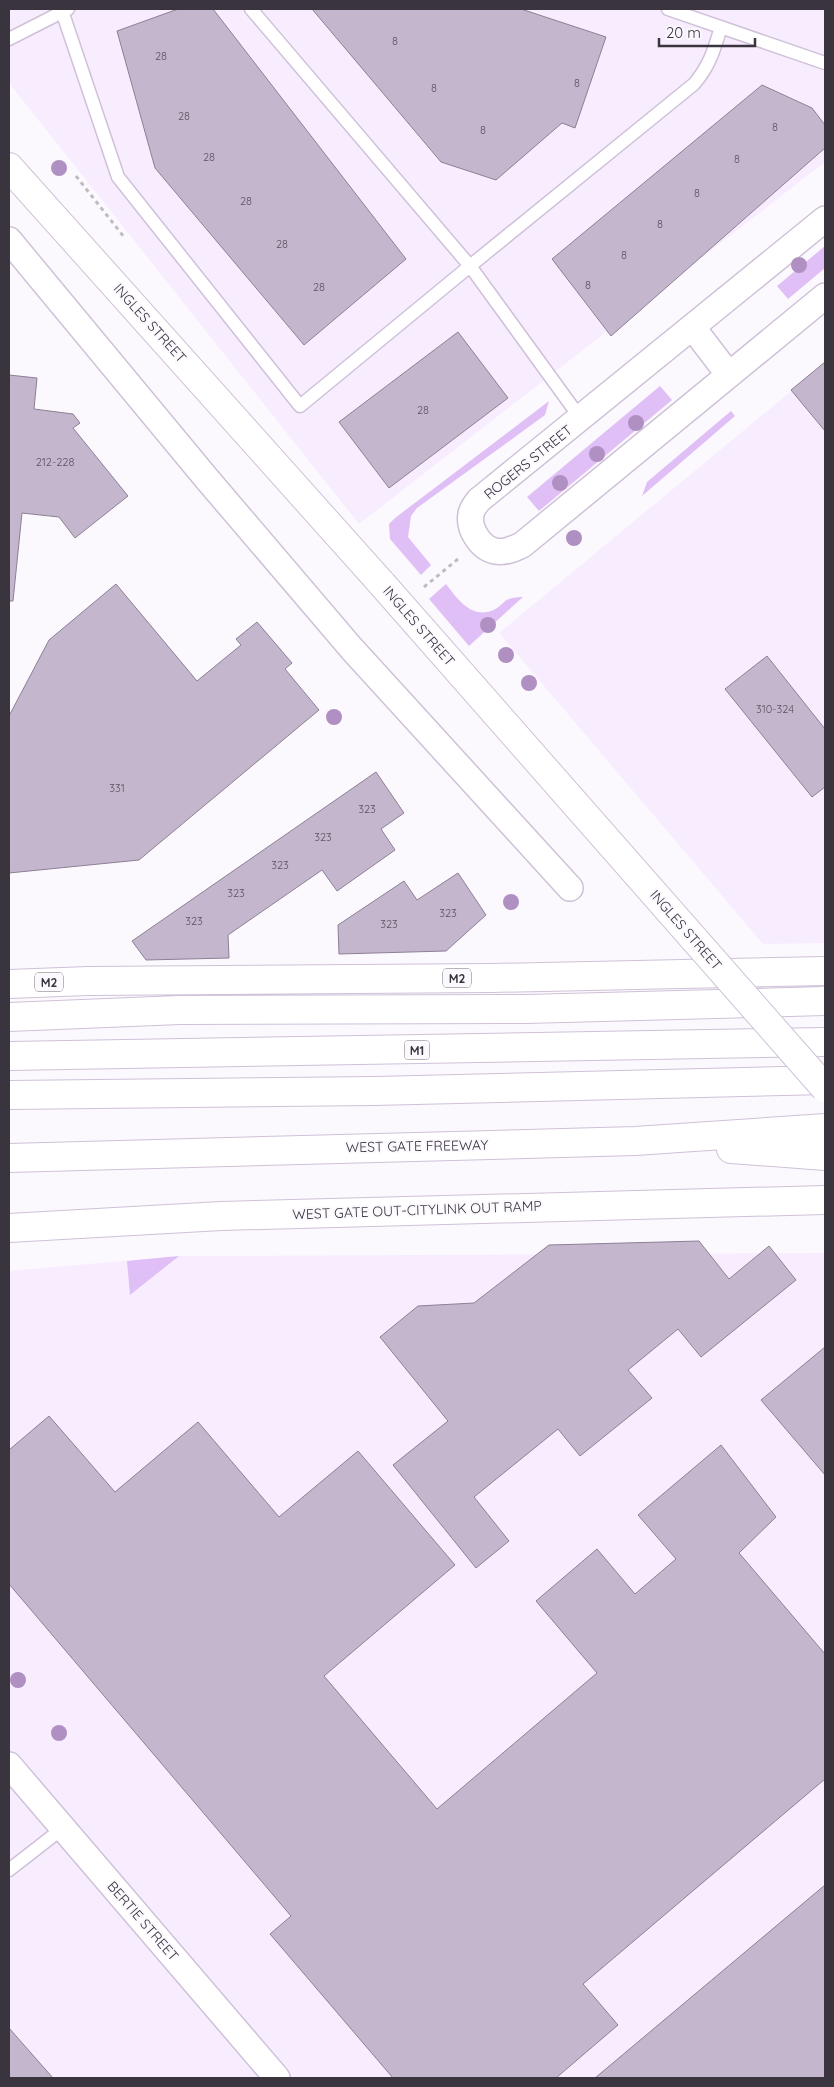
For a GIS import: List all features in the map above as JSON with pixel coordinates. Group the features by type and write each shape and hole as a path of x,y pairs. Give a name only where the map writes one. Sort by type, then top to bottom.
{"main road":[{"name":"INGLES STREET","path":"9,167 383,585 825,1088"},
{"name":"M2","path":"9,984 88,981 501,978 825,971"},
{"path":"9,1016 180,1010 526,1009 825,1001"},
{"name":"M1","path":"9,1056 825,1042"},
{"path":"9,1095 99,1092 374,1091 825,1080"},
{"name":"WEST GATE FREEWAY","path":"9,1158 634,1142 825,1128"},
{"path":"634,1142 825,1156"},
{"name":"WEST GATE OUT-CITYLINK OUT RAMP","path":"9,1228 232,1216 825,1200"}],"street":[{"name":"ROGERS STREET","path":"825,219 475,505 470,514 471,526 484,545 494,551 504,552 522,545 825,296"},
{"path":"9,240 207,479 352,648 570,888"},
{"path":"693,328 729,376"},
{"name":"BERTIE STREET","path":"9,1765 277,2078"}],"lane":[{"path":"251,9 470,266 581,420"},
{"path":"668,9 825,63"},
{"path":"9,39 65,10 118,177 300,406 694,84 709,64 721,27"},
{"path":"9,1870 63,1828"}],"path":[{"path":"76,176 124,237"}],"shaded area":[{"path":"9,9 825,9 825,162 359,524 9,83"},
{"path":"825,246 825,268 788,299 777,286"},
{"path":"825,363 825,943 763,944 499,633"},
{"path":"660,386 672,400 539,511 527,497"},
{"path":"549,401 545,415 417,508 411,516 408,537 431,565 421,575 390,539 389,524"},
{"path":"731,411 735,416 642,496 647,482"},
{"path":"446,584 465,605 477,612 491,611 510,598 523,597 469,646 429,599"},
{"path":"825,1253 825,2078 9,2078 9,1271 179,1256"},
{"path":"179,1256 130,1295 127,1261"}],"building":[{"path":"178,9 213,9 406,259 304,345 155,168 117,31"},
{"path":"312,9 521,9 606,37 575,128 562,123 496,180 441,162"},
{"path":"762,85 812,108 825,125 825,148 611,336 552,259"},
{"path":"458,332 508,398 389,488 339,422"},
{"path":"825,362 825,431 791,390"},
{"path":"9,375 37,378 34,409 73,414 80,423 73,428 128,496 75,538 59,517 22,513 13,601 9,601"},
{"path":"116,584 197,681 241,645 236,639 257,622 292,663 285,669 319,710 139,860 9,873 9,716 49,640"},
{"path":"767,656 825,729 825,787 812,797 725,689"},
{"path":"376,772 404,813 381,829 395,850 337,891 322,870 228,935 229,958 146,960 132,941"},
{"path":"458,873 486,915 446,951 339,954 338,925 404,881 417,900"},
{"path":"699,1241 729,1279 769,1246 796,1280 701,1357 678,1329 628,1370 652,1398 580,1456 558,1429 474,1497 509,1541 476,1568 393,1465 448,1421 380,1337 418,1306 474,1303 549,1245"},
{"path":"825,1347 825,1475 761,1400"},
{"path":"49,1416 115,1492 198,1422 279,1517 358,1451 455,1565 324,1676 437,1809 597,1673 536,1601 597,1549 635,1594 676,1559 638,1515 721,1445 776,1517 739,1553 825,1654 825,1779 583,1984 618,2025 556,2078 393,2078 270,1934 291,1916 9,1584 9,1450"},
{"path":"825,1885 825,2078 595,2078"},
{"path":"9,2028 53,2078 9,2078"}]}
